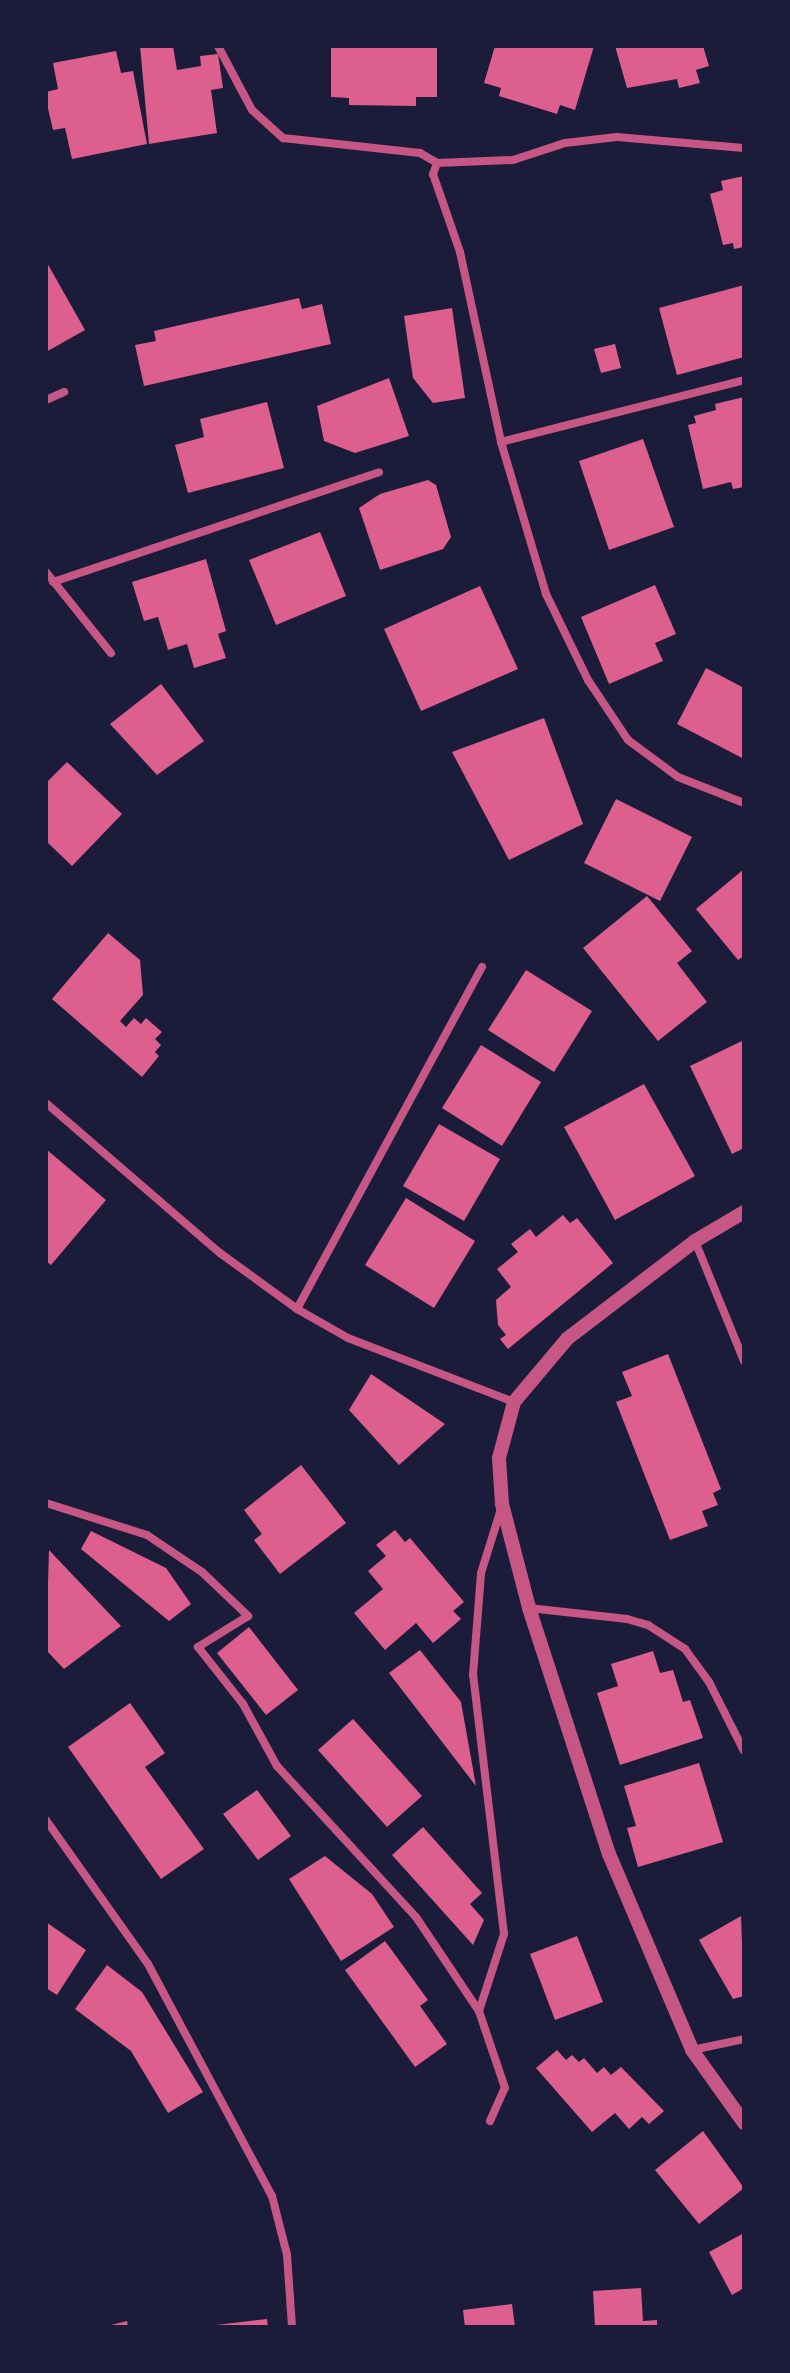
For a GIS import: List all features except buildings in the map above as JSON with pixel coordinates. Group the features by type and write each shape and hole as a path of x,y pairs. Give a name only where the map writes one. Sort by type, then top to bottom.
{"street":[{"path":"218,46 252,110 283,138 420,153 437,163 513,160 565,143 617,137 744,148"},
{"path":"437,163 433,174 460,252 501,442 537,572 605,707 628,740 660,766 744,803"},
{"path":"501,442 744,380"},
{"path":"46,400 64,392"},
{"path":"53,582 379,472"},
{"path":"46,572 111,653"},
{"path":"297,1309 482,967"},
{"path":"46,1103 220,1253 297,1309 348,1338 514,1402"},
{"path":"744,1212 695,1241 567,1339 514,1402 499,1458 502,1504 529,1608 609,1854 692,2050 744,2123"},
{"path":"695,1241 744,1361"},
{"path":"46,1503 147,1535 202,1572 248,1616 198,1647 243,1704 277,1766 416,1917 479,2011 505,2088 490,2121"},
{"path":"479,2011 504,1934 473,1675 481,1573 502,1504"},
{"path":"529,1608 627,1619 648,1625 685,1649 709,1682 744,1751"},
{"path":"46,1820 148,1964 272,2196 287,2255 292,2327"},
{"path":"692,2050 744,2039"}]}
